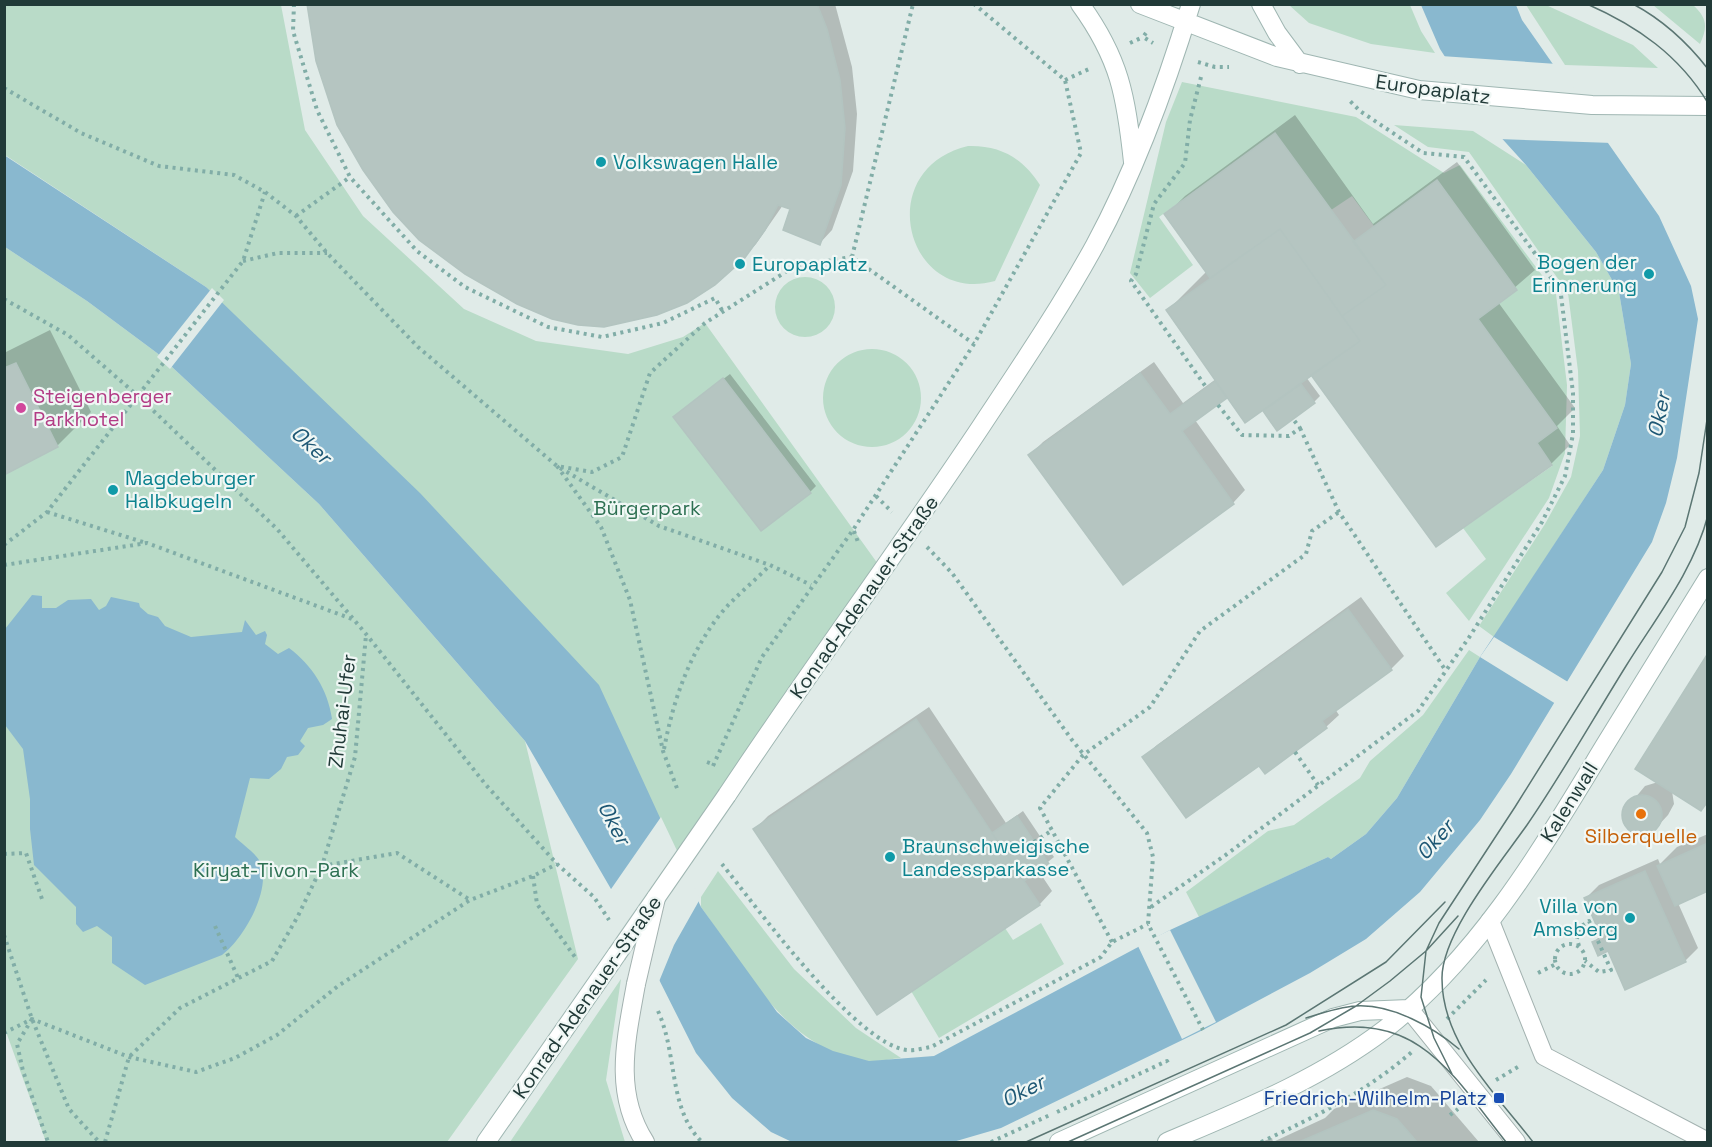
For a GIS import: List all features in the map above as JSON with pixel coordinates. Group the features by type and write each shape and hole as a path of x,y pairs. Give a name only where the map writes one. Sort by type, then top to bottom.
{"main road":[{"path":"1080,4 1095,25 1116,64 1126,99 1134,163"},
{"name":"Europaplatz","path":"1140,4 1189,13 1300,64 1358,78 1454,94 1592,105 1703,105"},
{"path":"1261,4 1277,33 1300,64"},
{"name":"Konrad-Adenauer-Straße","path":"486,1143 910,532 1057,312 1096,243 1134,163 1189,13"},
{"name":"Kalenwall","path":"1167,1143 1247,1108 1328,1068 1409,1009 1442,978 1490,921 1519,881 1585,779 1707,578"},
{"path":"645,1143 627,1104 623,1072 636,984 657,897"},
{"path":"1490,921 1544,1056 1707,1142"},
{"path":"1059,1143 1333,1018 1360,1011 1409,1009 1516,1143"}],"path":[{"path":"294,4 293,31 317,110 350,177 417,251 465,287 548,327 602,337 663,323 715,298 723,312"},
{"path":"852,257 913,4"},
{"path":"710,772 762,657 811,585 854,530 974,344 1081,153 1065,80 974,4"},
{"path":"1065,80 1094,68"},
{"path":"1201,77 1190,120 1185,163 1154,204 1137,274 1131,281 1206,387"},
{"path":"4,88 81,133 159,166 234,175 265,192 296,216 327,253 418,347 557,466 659,526 770,565 811,585"},
{"path":"1151,907 1418,711 1542,522 1566,476 1573,434 1573,393 1561,295 1542,263 1464,157 1423,153 1360,111 1348,100"},
{"path":"296,216 350,177"},
{"path":"4,545 46,512 243,261 265,192"},
{"path":"243,261 278,253 327,253"},
{"path":"557,466 592,472 622,457 650,372 705,323 795,266 852,257 974,344"},
{"path":"4,299 68,335 138,396 277,529 366,634 486,785 557,864 594,897 611,923"},
{"path":"1218,405 1242,435 1289,436 1300,428"},
{"path":"1293,419 1300,428 1339,512 1446,671"},
{"path":"557,466 601,527 630,600 663,751 678,791"},
{"path":"46,512 147,543 353,619"},
{"path":"1112,942 1040,808 1083,755 1150,707 1200,631 1306,554 1312,531 1339,512"},
{"path":"854,530 859,545"},
{"path":"910,532 952,573 1083,755 1147,833 1153,857 1148,924 1203,1030"},
{"path":"4,565 147,543"},
{"path":"663,751 671,710 686,669 716,620 770,565"},
{"name":"Zhuhai-Ufer","path":"129,1057 180,1008 272,961 322,866 355,757 366,634"},
{"path":"1295,752 1318,785"},
{"path":"707,762 719,767"},
{"path":"1034,842 1051,831"},
{"path":"4,854 26,853 42,899"},
{"path":"322,866 397,853 470,900"},
{"path":"4,1033 32,1019 129,1057 196,1072 235,1058 277,1035 338,986 470,900 533,876 557,864"},
{"path":"722,864 828,994 858,1022 884,1040 907,1051 931,1047 1101,957 1112,942 1148,924"},
{"path":"533,876 537,904 575,957"},
{"path":"1589,921 1603,945 1611,970 1599,972 1585,961 1579,946 1577,939 1579,928 1589,921"},
{"path":"215,926 238,980"},
{"path":"4,935 32,1019 69,1108 99,1143"},
{"path":"1579,946 1564,944 1555,956 1556,964 1561,971 1568,974 1582,968 1585,961"},
{"path":"1545,969 1556,964"},
{"path":"657,1009 672,1053 679,1106 690,1131 702,1143"},
{"path":"32,1019 17,1044 23,1071 48,1143"},
{"path":"1261,1143 1347,1100 1394,1068 1431,1035"},
{"path":"105,1143 129,1057"},
{"path":"991,1143 1167,1061"}],"green space":[{"name":"Bürgerpark","path":"4,5 281,5 305,130 363,216 464,309 536,341 628,354 683,337 705,323 883,571 678,863 206,287 5,155"},
{"path":"1289,5 1410,5 1421,31 1435,53 1371,44 1309,23"},
{"path":"1526,5 1546,5 1633,45 1658,68 1565,65"},
{"path":"1653,5 1693,5 1705,23 1700,44"},
{"path":"1182,82 1356,117 1444,173 1460,165 1556,294 1567,385 1565,453 1549,498 1469,621 1446,593 1486,559 1463,528 1552,466 1537,443 1557,428 1478,319 1517,290 1438,181 1374,226 1352,196 1331,210 1275,133 1159,217 1193,265 1150,298 1130,273 1166,122"},
{"path":"1394,125 1473,131 1526,165 1596,252 1619,292 1631,364 1625,405 1603,470 1494,637 1479,626 1545,524 1571,477 1580,436 1578,371 1568,293 1469,152 1428,147"},
{"path":"968,146 990,148 1010,155 1026,167 1040,185 995,281 964,283 940,274 922,255 912,232 910,205 919,180 938,159"},
{"name":"Kiryat-Tivon-Park","path":"5,247 87,301 157,353 319,504 525,741 578,959 447,1142 46,1142 5,1029"},
{"path":"805,277 826,286 835,307 826,328 805,337 784,328 775,307 784,286"},
{"path":"872,349 891,352 907,363 918,379 921,398 918,417 907,433 891,444 872,447 853,444 837,433 826,417 823,398 826,379 837,363 853,352"},
{"path":"1469,650 1480,657 1397,798 1366,834 1331,859 1328,857 1199,917 1186,892 1268,831 1294,825 1360,778 1370,761 1423,715"},
{"path":"718,871 794,969 856,1028 901,1058 868,1061 839,1054 814,1042 770,1003 751,980 701,907 701,897"},
{"path":"1041,923 1064,964 939,1038 911,991 1005,928 1013,940"},
{"path":"621,979 606,1080 625,1142 510,1142"}],"water":[{"name":"Oker","path":"1421,5 1516,5 1522,20 1659,216 1691,286 1698,319 1677,458 1666,503 1652,542 1511,774 1480,820 1420,892 1366,939 1310,973 1203,1030 1001,1128 953,1142 792,1142 771,1132 732,1098 696,1053 629,920 525,741 319,504 157,353 87,301 5,247 4,155 206,287 420,493 599,685 701,907 777,1012 806,1038 833,1051 869,1061 934,1056 1170,930 1328,857 1331,859 1366,834 1397,798 1480,657 1603,470 1625,405 1631,364 1619,292 1596,252 1526,165 1487,122 1440,49"},
{"path":"32,595 42,596 42,608 56,608 68,600 91,599 99,610 106,606 111,597 139,603 140,607 148,614 158,617 165,626 191,637 242,632 245,620 256,635 265,631 267,635 265,644 278,654 289,648 312,670 323,688 332,719 323,725 308,728 300,741 305,746 298,755 287,757 281,769 269,779 250,778 235,837 259,860 263,871 263,884 260,897 247,925 222,955 145,985 112,963 112,937 97,926 83,932 76,924 76,907 34,865 30,829 30,799 23,749 5,725 5,629"}],"pier":[{"path":"1441,56 1557,64 1613,143 1498,139 1484,124"},
{"path":"212,288 224,300 170,369 157,357"},
{"path":"1494,637 1568,682 1556,704 1480,657"},
{"path":"661,817 700,899 674,945 658,984 609,892"},
{"path":"1170,930 1216,1022 1182,1039 1138,946"}],"building":[{"name":"Volkswagen Halle","path":"307,4 817,4 827,29 840,80 845,128 841,185 820,245 783,230 790,209 778,205 765,230 744,259 715,285 687,303 657,315 604,327 578,325 552,319 517,304 465,274 419,240 393,212 363,170 337,125 316,61"},
{"path":"1275,133 1386,285 1342,316 1280,229 1210,278 1164,214"},
{"path":"1437,180 1517,290 1478,319 1557,428 1537,443 1552,465 1436,547 1311,375 1360,341 1342,316 1386,285 1353,242"},
{"path":"1280,229 1360,341 1245,423 1166,310"},
{"name":"Steigenberger Parkhotel","path":"16,363 58,447 4,475 4,368"},
{"path":"1140,373 1170,414 1215,381 1227,398 1182,431 1234,504 1123,585 1028,455"},
{"path":"723,378 811,493 761,531 673,417"},
{"path":"1301,384 1315,403 1277,431 1263,411"},
{"path":"1348,609 1392,670 1322,721 1327,728 1265,774 1259,766 1186,818 1142,757"},
{"path":"1708,653 1708,801 1701,811 1635,769"},
{"name":"Braunschweigische Landessparkasse","path":"916,719 1040,905 877,1015 753,829"},
{"path":"1642,795 1656,801 1662,815 1656,829 1642,835 1628,829 1622,815 1628,801"},
{"path":"1017,816 1049,864 1024,881 992,833"},
{"path":"1708,843 1708,891 1675,906 1657,866"},
{"name":"Villa von Amsberg","path":"1645,871 1686,962 1625,990 1608,951 1598,956 1592,942 1602,938 1584,898"},
{"path":"1373,1110 1397,1119 1417,1142 1299,1142"}],"tram line":[{"path":"1587,4 1640,32 1670,56 1697,86 1708,103"},
{"path":"1633,4 1674,32 1708,69"},
{"path":"1452,1074 1434,1038 1421,997 1426,951 1439,923 1515,807 1662,572 1685,527 1699,473 1708,413"},
{"path":"1533,1142 1488,1086 1461,1046 1444,1002 1442,979 1444,961 1451,941 1474,899 1540,806 1673,594 1702,535 1708,515"},
{"path":"1026,1142 1286,1025 1386,962 1445,902"},
{"path":"1068,1142 1310,1033 1356,1006 1390,981 1426,951 1458,916"},
{"path":"1306,1018 1331,1010 1370,1006 1411,1018 1459,1049"},
{"path":"1319,1031 1353,1027 1382,1030 1407,1039 1429,1053 1449,1071 1506,1142"}],"place":[{"name":"Volkswagen Halle","path":"601,162"},
{"name":"Europaplatz","path":"740,264"},
{"name":"Bogen der Erinnerung","path":"1649,274"},
{"name":"Steigenberger Parkhotel","path":"21,408"},
{"name":"Magdeburger Halbkugeln","path":"113,490"},
{"name":"Silberquelle","path":"1641,814"},
{"name":"Braunschweigische Landessparkasse","path":"890,857"},
{"name":"Villa von Amsberg","path":"1630,918"},
{"name":"Friedrich-Wilhelm-Platz","path":"1499,1098"}]}
